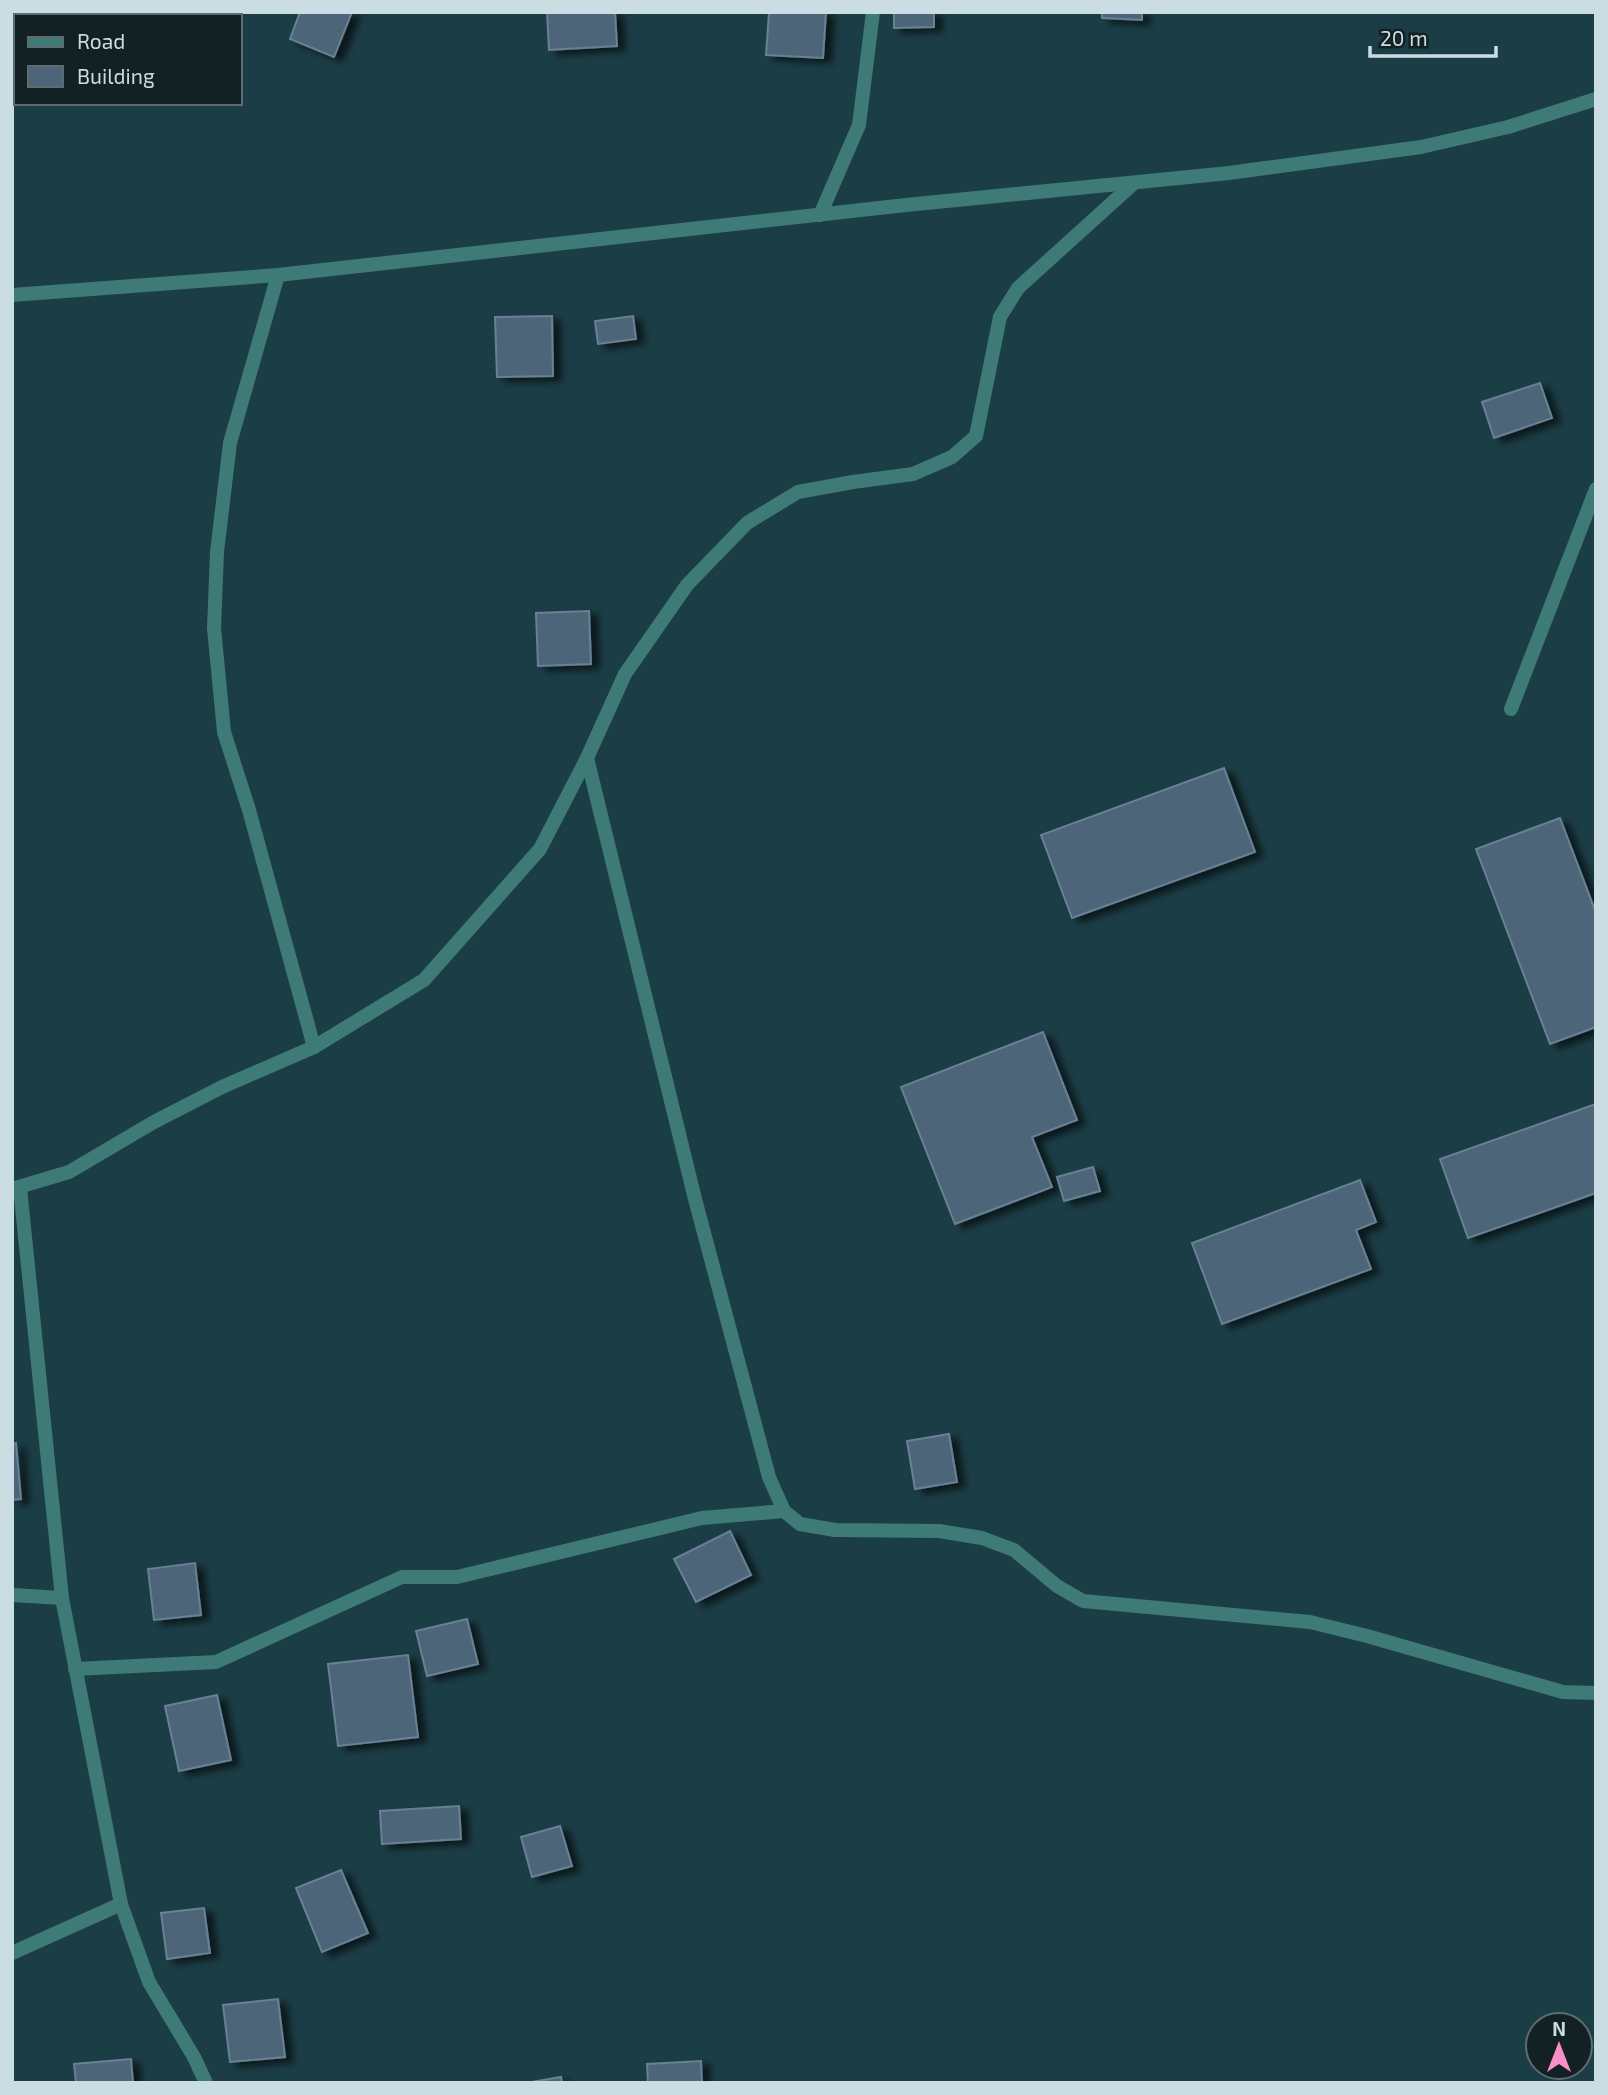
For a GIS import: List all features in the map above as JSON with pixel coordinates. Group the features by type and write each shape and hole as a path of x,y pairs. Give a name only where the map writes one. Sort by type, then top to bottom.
{"street":[{"path":"820,215 859,125 873,12"},
{"path":"12,295 278,275 1229,173 1421,147 1508,127 1596,99"},
{"path":"206,2083 194,2057 149,1982 121,1904 62,1598 16,1189 69,1172 154,1122 222,1087 314,1047 424,980 540,849 587,758 625,674 687,585 747,523 798,492 913,474 952,457 976,436 1000,317 1018,288 1134,183"},
{"path":"278,275 230,443 217,552 214,628 224,732 249,810 314,1047"},
{"path":"1511,709 1596,489"},
{"path":"587,758 695,1199 769,1477 785,1511 800,1524 835,1530 939,1531 982,1538 1014,1550 1057,1586 1083,1601 1310,1622 1563,1692 1596,1693"},
{"path":"75,1669 216,1662 402,1577 457,1577 702,1518 785,1511"},
{"path":"12,1595 62,1598"},
{"path":"12,1953 121,1904"}],"building":[{"path":"300,12 352,12 334,57 290,39"},
{"path":"547,12 615,12 617,46 549,50"},
{"path":"769,12 826,12 823,58 766,55"},
{"path":"894,12 934,12 934,27 894,28"},
{"path":"1102,12 1142,12 1142,20 1102,18"},
{"path":"552,316 553,376 497,377 495,317"},
{"path":"633,316 636,339 598,344 595,321"},
{"path":"1540,383 1552,418 1494,438 1482,402"},
{"path":"589,611 591,664 538,666 536,613"},
{"path":"1224,768 1255,852 1072,918 1041,835"},
{"path":"1560,818 1596,913 1596,1027 1550,1044 1476,849"},
{"path":"1043,1032 1077,1120 1032,1137 1052,1187 955,1224 901,1087"},
{"path":"1596,1104 1596,1193 1468,1238 1440,1159"},
{"path":"1093,1167 1100,1191 1064,1201 1057,1177"},
{"path":"1360,1180 1376,1222 1356,1230 1371,1269 1222,1324 1192,1243"},
{"path":"949,1434 957,1482 915,1489 907,1441"},
{"path":"16,1443 21,1499 12,1500 12,1444"},
{"path":"730,1531 751,1575 696,1602 674,1559"},
{"path":"195,1563 201,1615 154,1620 148,1569"},
{"path":"467,1619 478,1664 427,1676 416,1631"},
{"path":"408,1655 418,1737 338,1746 328,1664"},
{"path":"217,1695 231,1760 179,1771 165,1706"},
{"path":"459,1806 461,1839 382,1844 380,1811"},
{"path":"560,1826 572,1866 532,1877 521,1837"},
{"path":"341,1870 368,1933 322,1952 296,1888"},
{"path":"204,1908 210,1953 167,1959 161,1913"},
{"path":"278,1999 285,2057 230,2062 223,2005"},
{"path":"131,2059 133,2083 76,2083 74,2064"},
{"path":"701,2061 702,2083 648,2083 647,2064"},
{"path":"561,2077 562,2083 526,2083"}]}
